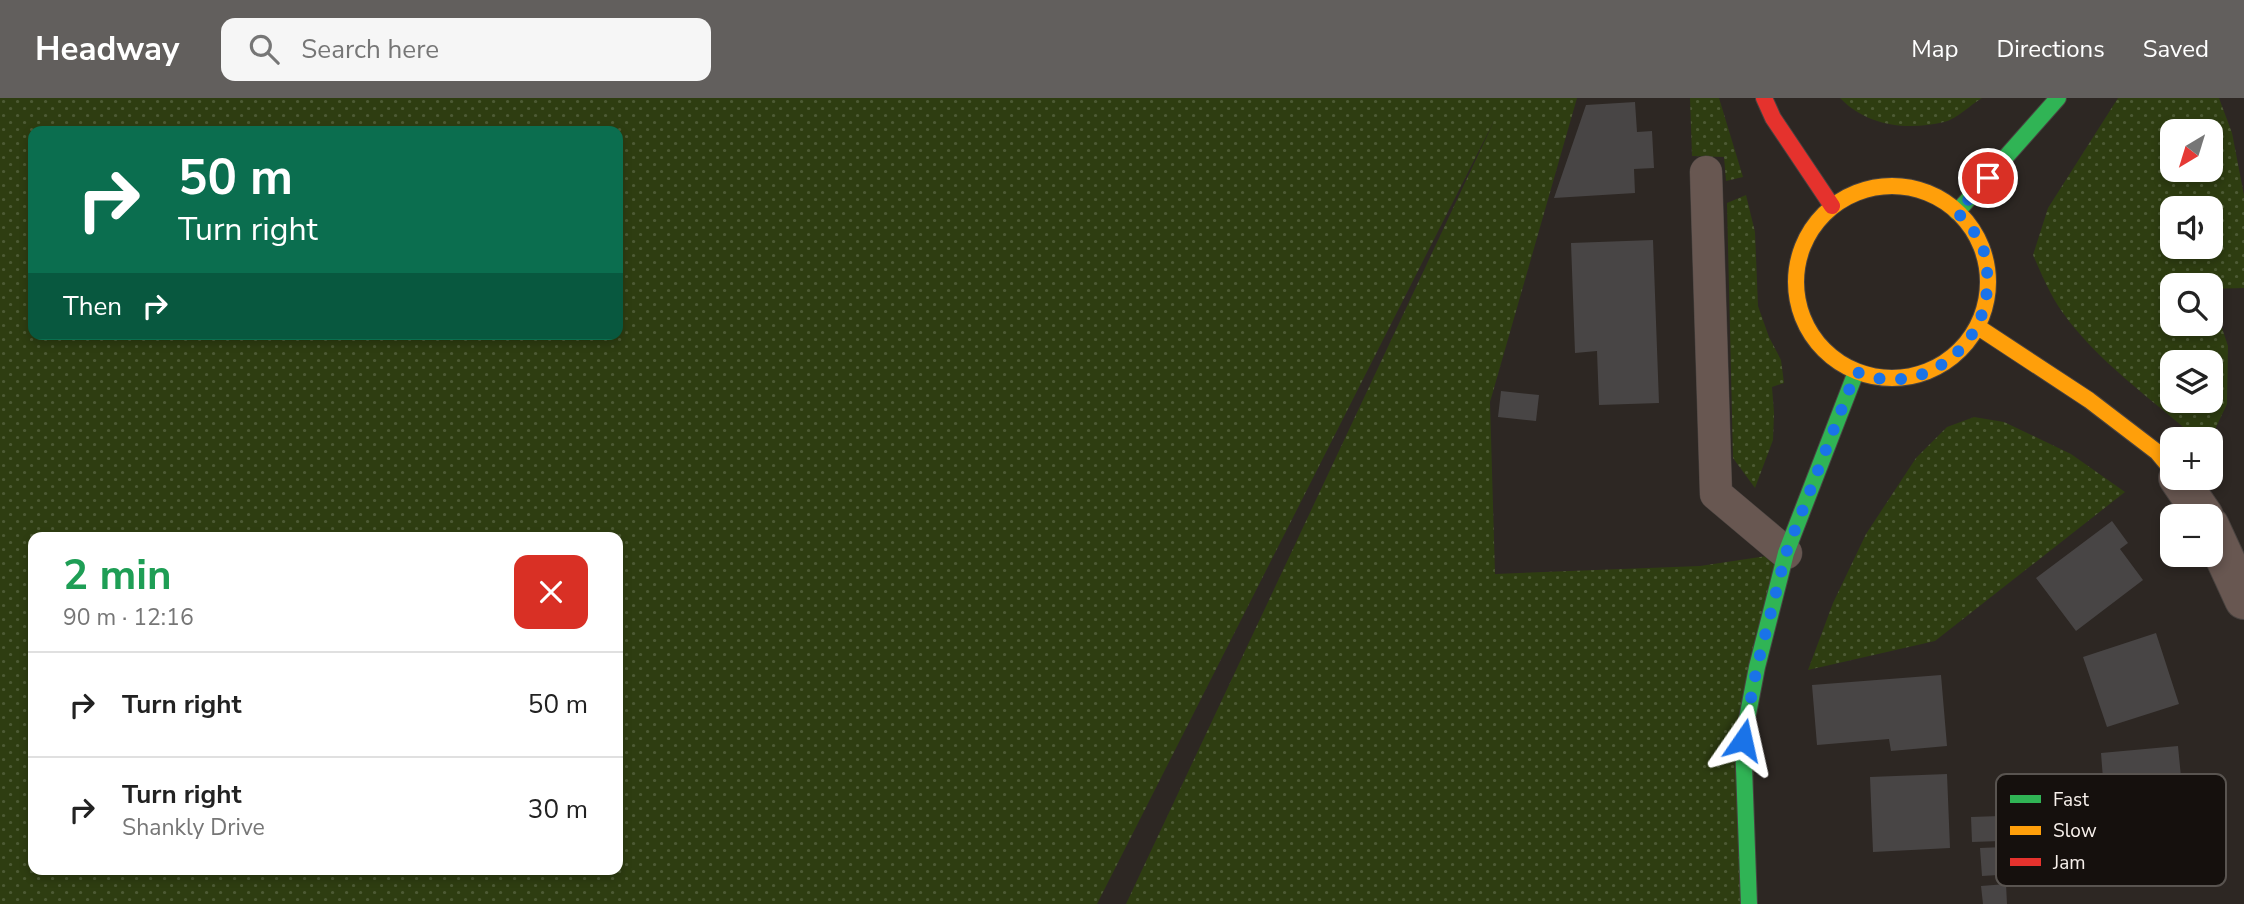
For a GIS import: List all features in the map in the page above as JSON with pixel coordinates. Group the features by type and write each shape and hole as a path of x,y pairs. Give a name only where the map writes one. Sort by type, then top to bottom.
{"street":[{"path":"1764,98 1773,118 1832,206"},
{"path":"1957,212 2058,98"},
{"path":"1883,186 1911,187 1937,197 1957,212 1978,238 1987,267 1987,298 1978,327 1962,350 1938,367 1912,377 1884,379 1856,372 1831,358 1811,337 1799,310 1795,282 1799,253 1812,227 1832,206 1856,192 1883,186"},
{"path":"1978,327 2089,400 2160,456"},
{"path":"1749,904 1743,740 1757,667 1786,553 1856,372"},
{"path":"2223,554 2244,600"}],"lane":[{"path":"1706,172 1716,494 1786,553"}],"green space":[{"path":"0,98 1577,98 1490,402 1495,574 1700,566 1786,553 1757,667 1749,904 1126,904 1495,119 1097,904 0,904"},
{"path":"1690,98 1719,98 1743,177 1726,181 1724,157 1692,156"},
{"path":"1840,98 1982,98 1949,120 1930,125 1902,126 1862,115"},
{"path":"2118,98 2219,98 2232,133 2244,195 2244,288 2223,289 2223,273 2160,273 2160,336 2223,336 2223,331 2228,346 2227,404 2223,412 2223,350 2160,350 2160,408 2077,331 2050,292 2033,255 2048,208"},
{"path":"1746,195 1755,232 1758,306 1781,360 1784,383 1772,387 1773,440 1755,488 1733,458 1727,203"},
{"path":"2166,413 2223,413 2216,427 2183,427"},
{"path":"1974,417 2004,422 2071,454 2125,492 1935,641 1808,670 1833,603 1866,534 1916,458 1947,427"}],"building":[{"path":"1635,102 1637,132 1652,131 1654,168 1634,169 1635,193 1554,198 1586,105"},
{"path":"1653,240 1659,403 1599,405 1597,351 1575,353 1571,243"},
{"path":"1501,391 1539,395 1536,421 1498,417"},
{"path":"2112,521 2128,543 2120,549 2143,580 2076,631 2036,578"},
{"path":"2156,633 2179,704 2107,727 2083,657"},
{"path":"1941,675 1947,746 1891,751 1889,739 1817,745 1812,685"},
{"path":"2178,746 2181,774 2103,774 2101,753"},
{"path":"1947,774 1950,848 1873,852 1870,777"},
{"path":"1996,816 1996,841 1972,842 1971,817"},
{"path":"1996,847 1996,875 1982,876 1980,848"},
{"path":"1981,886 2006,886 2007,904 1983,904"}],"traffic: fast":[{"path":"1957,212 2058,98"},
{"path":"1749,904 1743,740 1757,667 1786,553 1856,372"}],"traffic: slow":[{"path":"1892,186 1929,193 1960,214 1981,245 1988,282 1981,319 1960,350 1929,371 1892,378 1855,371 1824,350 1803,319 1796,282 1803,245 1824,214 1855,193 1892,186"},
{"path":"1978,327 2089,400 2160,456"}],"traffic: jam":[{"path":"1764,98 1773,118 1832,206"}],"route":[{"path":"1743,740 1757,667 1786,553 1856,372 1884,379 1912,377 1938,367 1962,350 1978,327 1987,298 1987,267 1978,238 1957,212 1988,178"}]}
